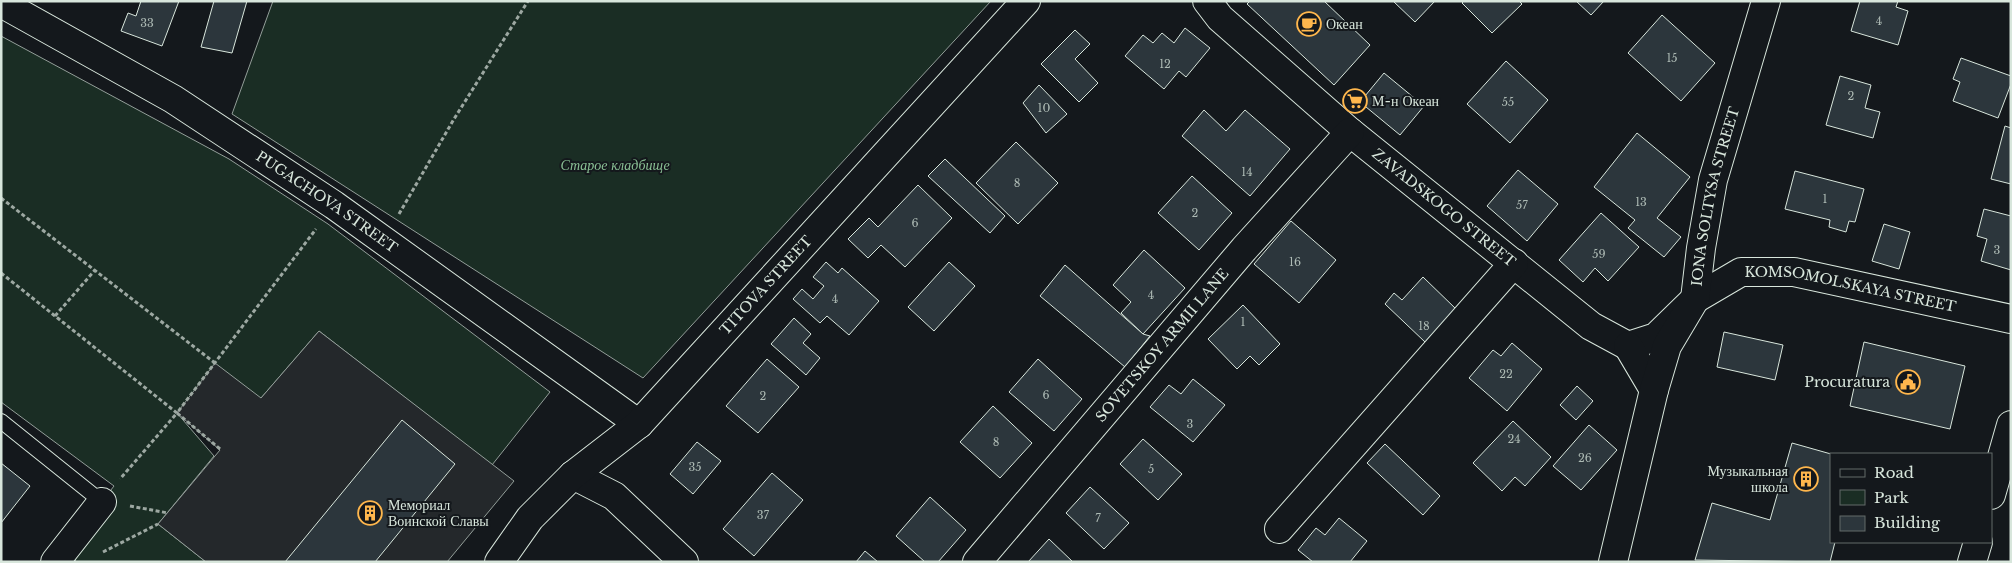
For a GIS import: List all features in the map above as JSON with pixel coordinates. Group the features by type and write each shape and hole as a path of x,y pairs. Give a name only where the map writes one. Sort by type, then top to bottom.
{"street":[{"name":"TITOVA STREET","path":"499,562 530,518 573,475 639,424 1026,1"},
{"name":"ZAVADSKOGO STREET","path":"1207,1 1220,18 1350,132 1591,326 1628,346"},
{"name":"IONA SOLTYSA STREET","path":"1613,562 1654,390 1667,346 1695,299 1701,248 1713,180 1766,1"},
{"name":"PUGACHOVA STREET","path":"1,3 173,99 334,205 639,424"},
{"name":"SOVETSKOY ARMII LANE","path":"977,562 1244,249 1350,132"},
{"path":"1279,529 1514,263"},
{"name":"KOMSOMOLSKAYA STREET","path":"1695,299 1742,272 1794,272 2011,319"},
{"path":"1654,390 1628,346 1656,337 1695,299"},
{"path":"1992,492 2011,425"},
{"path":"573,475 614,496 684,562"},
{"path":"74,557 102,502"},
{"path":"1972,562 1978,543"}],"lane":[{"path":"1,421 102,502"}],"path":[{"path":"384,240 454,119 528,1"},
{"path":"1,198 215,363"},
{"path":"102,502 177,413 334,205"},
{"path":"55,316 95,270"},
{"path":"1,273 220,449"},
{"path":"102,502 168,513"},
{"path":"74,557 158,524"}],"green space":[{"name":"Старое кладбище","path":"273,1 991,1 643,378 232,114"},
{"path":"1,36 229,159 328,224 550,392 492,465 319,331 261,398 177,413 214,456 158,524 206,562 77,562 64,550 114,486 1,402"}],"shaded area":[{"path":"319,331 514,481 447,562 206,562 158,524 220,450 177,413 215,363 261,398"}],"building":[{"path":"141,1 179,1 162,46 121,31 128,13 136,16"},
{"path":"214,1 247,1 232,53 201,47"},
{"name":"Океан","path":"1250,1 1324,1 1370,45 1334,85 1247,4"},
{"name":"Океан","path":"1393,1 1435,1 1415,22"},
{"path":"1464,1 1519,1 1522,4 1492,33 1462,3"},
{"path":"1576,1 1604,1 1591,15"},
{"path":"1860,1 1898,1 1896,7 1908,11 1898,45 1851,31"},
{"path":"1662,15 1715,63 1681,101 1628,53"},
{"path":"1185,28 1210,48 1186,77 1179,71 1164,89 1125,56 1143,35 1153,43 1162,33 1174,43"},
{"path":"1075,30 1090,44 1075,59 1098,83 1079,102 1041,64"},
{"path":"1961,58 2011,76 2011,84 1998,118 1953,101 1960,82 1953,79"},
{"path":"1506,61 1548,100 1510,143 1467,104"},
{"path":"1384,73 1424,106 1400,135 1360,102"},
{"path":"1840,76 1871,85 1865,108 1880,112 1873,138 1826,125"},
{"path":"1039,85 1067,114 1046,133 1023,103"},
{"path":"1204,110 1226,131 1245,110 1290,149 1250,196 1182,136"},
{"path":"2005,126 2011,128 2011,184 1991,179"},
{"path":"1637,133 1690,177 1657,218 1681,237 1664,257 1628,228 1635,220 1594,187"},
{"path":"1016,142 1058,183 1018,224 976,183"},
{"path":"945,159 1005,216 990,233 928,176"},
{"path":"1518,170 1558,204 1527,241 1487,206"},
{"path":"1795,171 1864,189 1855,222 1849,221 1846,232 1829,227 1830,220 1785,209"},
{"path":"1192,176 1232,213 1199,250 1158,213"},
{"path":"918,185 952,218 905,267 881,245 868,258 848,239 869,218 878,227"},
{"path":"1984,209 2011,216 2011,270 1981,261 1987,239 1977,236"},
{"path":"1601,213 1639,247 1608,281 1595,268 1583,282 1559,260"},
{"path":"1291,221 1336,260 1299,303 1254,264"},
{"path":"1884,224 1910,232 1899,269 1872,261"},
{"path":"1144,250 1185,288 1143,334 1121,313 1131,302 1113,285"},
{"path":"826,262 838,273 842,268 879,301 849,335 827,316 820,323 793,299 802,289 813,299 824,286 813,277"},
{"path":"949,262 975,286 934,331 908,307"},
{"path":"1065,265 1143,334 1150,336 1125,367 1040,296"},
{"path":"1423,277 1456,309 1425,342 1385,304 1394,293 1402,300"},
{"path":"1243,305 1280,344 1259,365 1250,356 1237,369 1208,339"},
{"path":"794,318 811,334 803,343 820,358 806,375 771,344"},
{"path":"1724,332 1783,345 1775,380 1717,367"},
{"name":"Procuratura","path":"1864,342 1965,366 1950,429 1850,406"},
{"path":"1512,343 1542,369 1507,411 1469,378 1493,350 1501,356"},
{"path":"767,359 799,387 758,433 726,406"},
{"path":"1038,359 1082,399 1054,431 1009,392"},
{"path":"1193,379 1225,405 1193,442 1150,407 1169,385 1181,394"},
{"path":"1577,386 1593,401 1576,420 1560,405"},
{"path":"993,406 1032,443 1000,478 960,442"},
{"name":"Мемориал Воинской Славы","path":"402,420 455,464 375,562 285,562"},
{"path":"1513,421 1551,457 1525,486 1515,477 1502,491 1473,463"},
{"path":"1589,425 1617,450 1581,490 1553,466"},
{"path":"1143,439 1182,474 1158,500 1120,464"},
{"path":"697,442 721,461 693,494 670,474"},
{"name":"Музыкальная школа","path":"1792,443 1830,454 1830,543 1835,543 1830,562 1695,560 1712,503 1770,520"},
{"path":"1385,444 1440,496 1423,515 1367,463"},
{"path":"1,463 30,486 1,523"},
{"path":"772,473 803,500 754,556 723,529"},
{"path":"1090,487 1129,523 1104,549 1066,513"},
{"path":"930,497 966,530 938,562 925,562 896,536"},
{"path":"1339,518 1367,541 1350,562 1313,562 1298,550 1316,528 1325,535"},
{"path":"1049,539 1073,562 1028,562"},
{"path":"865,551 878,562 856,562"}],"place":[{"name":"Океан","path":"1309,24"},
{"name":"М-н Океан","path":"1355,101"},
{"name":"Procuratura","path":"1908,382"},
{"name":"Музыкальная школа","path":"1806,479"},
{"name":"Мемориал Воинской Славы","path":"370,513"}]}
